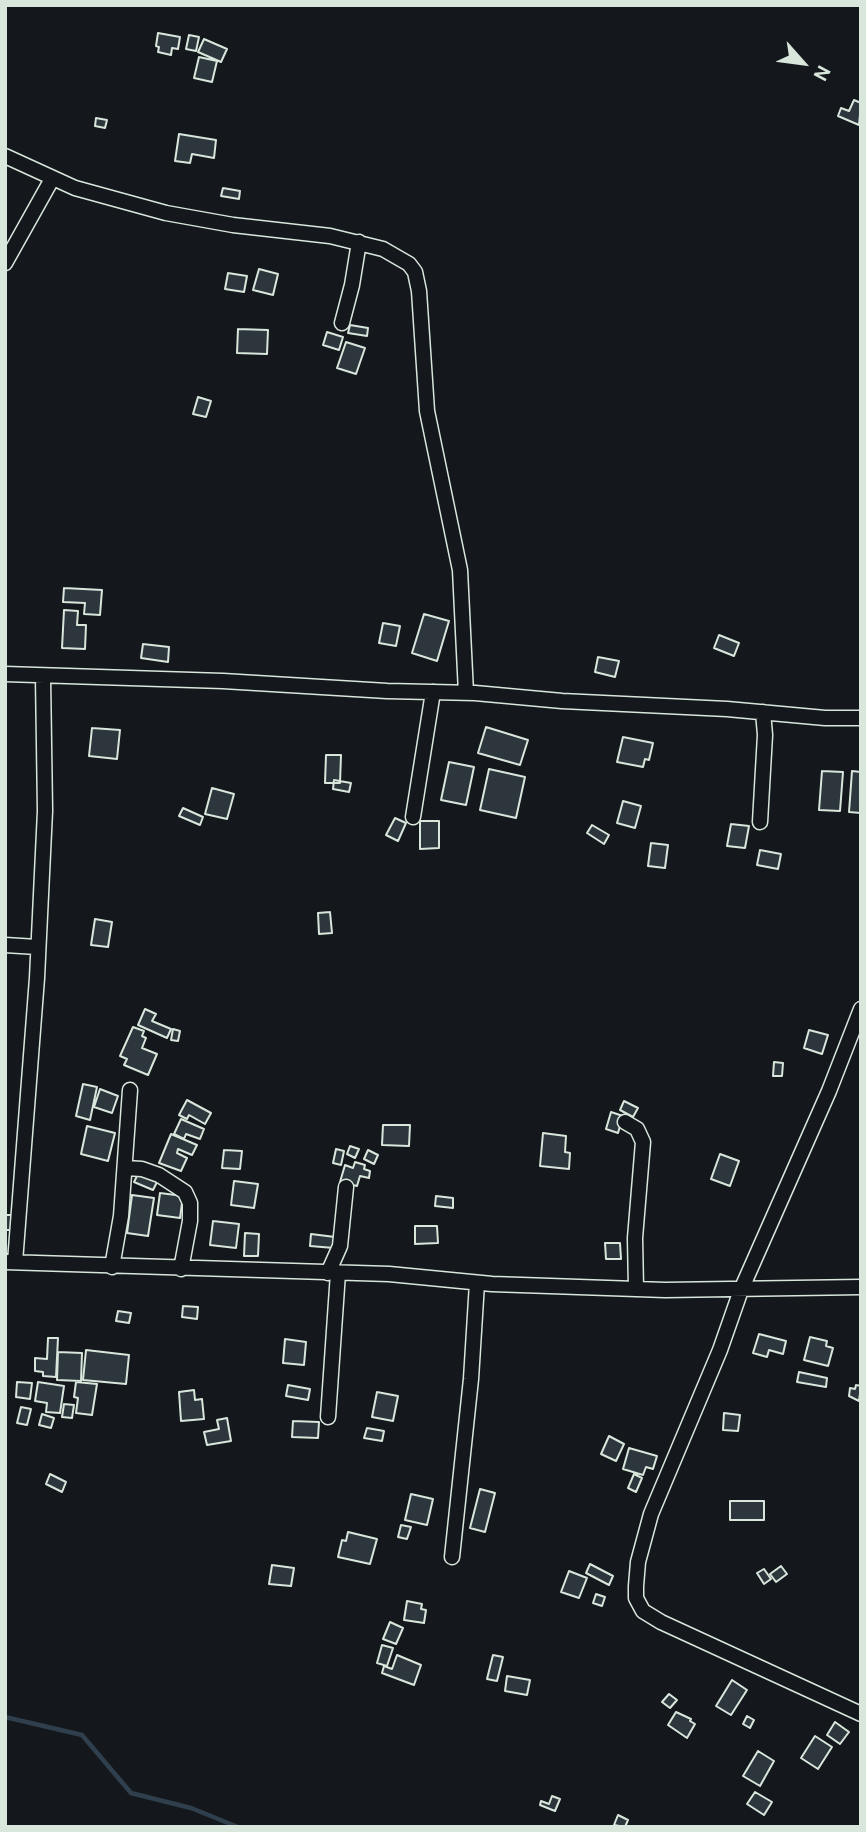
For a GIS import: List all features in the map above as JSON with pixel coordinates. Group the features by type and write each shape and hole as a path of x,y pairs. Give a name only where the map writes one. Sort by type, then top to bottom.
{"street":[{"path":"5,156 75,188 166,214 359,242 383,249 400,258 415,272 419,291 427,411 460,570 466,693"},
{"path":"5,263 52,179"},
{"path":"342,323 359,242"},
{"path":"5,674 466,693 825,718 861,718"},
{"path":"43,677 45,811 37,978 26,1149 10,1262 388,1275 477,1283 636,1289 861,1287"},
{"path":"413,817 433,692"},
{"path":"760,822 765,735 763,712"},
{"path":"5,945 37,947"},
{"path":"861,1009 829,1091 741,1290 720,1350 652,1514 638,1562 636,1598 643,1611 661,1622 861,1714"},
{"path":"112,1267 121,1216 130,1090"},
{"path":"625,1122 637,1129 643,1142 635,1238 636,1289"},
{"path":"125,1168 142,1169 159,1175 185,1192 190,1203 190,1221 181,1269"},
{"path":"328,1417 333,1273 342,1236 346,1188"},
{"path":"452,1558 471,1379 477,1283"}],"building":[{"path":"158,33 180,37 178,49 172,48 171,55 158,52"},
{"path":"189,35 199,37 196,51 186,49"},
{"path":"204,39 227,49 221,62 198,52"},
{"path":"199,57 217,61 212,82 194,78"},
{"path":"854,100 861,103 859,125 838,116 841,108 849,111"},
{"path":"96,118 107,120 105,128 95,126"},
{"path":"179,134 216,140 214,158 192,154 190,163 175,161"},
{"path":"223,188 240,191 239,199 221,196"},
{"path":"259,269 278,274 273,295 253,290"},
{"path":"228,273 247,276 244,292 225,289"},
{"path":"350,325 368,328 367,336 348,333"},
{"path":"238,329 268,330 267,354 237,353"},
{"path":"327,332 343,337 339,350 323,345"},
{"path":"346,342 365,348 356,374 337,368"},
{"path":"198,397 211,401 206,417 193,414"},
{"path":"64,588 102,590 100,615 84,614 85,603 63,602"},
{"path":"64,610 78,611 77,625 86,625 85,649 62,648"},
{"path":"424,614 449,621 437,661 412,653"},
{"path":"383,623 400,626 396,646 379,643"},
{"path":"719,635 739,643 734,656 714,648"},
{"path":"143,644 169,647 168,662 141,658"},
{"path":"598,657 619,661 615,677 595,672"},
{"path":"486,727 528,740 520,765 478,753"},
{"path":"92,728 120,730 117,759 89,756"},
{"path":"623,737 653,743 649,760 645,759 643,767 617,762"},
{"path":"326,755 341,755 340,783 325,783"},
{"path":"449,762 474,767 466,805 441,800"},
{"path":"489,769 525,777 516,818 480,810"},
{"path":"822,771 843,772 840,811 819,810"},
{"path":"852,771 861,772 861,813 849,812"},
{"path":"334,780 351,783 349,792 333,789"},
{"path":"212,788 234,794 227,819 205,814"},
{"path":"623,801 641,806 635,828 617,823"},
{"path":"183,808 203,817 200,825 179,816"},
{"path":"395,818 406,823 398,841 386,835"},
{"path":"420,821 439,821 439,848 420,849"},
{"path":"731,824 749,826 745,848 727,846"},
{"path":"592,825 609,835 604,844 587,833"},
{"path":"651,843 668,845 665,868 648,866"},
{"path":"760,850 781,854 778,869 757,865"},
{"path":"330,912 332,933 319,934 318,913"},
{"path":"95,919 112,922 108,947 91,945"},
{"path":"145,1009 156,1014 152,1021 171,1029 167,1038 138,1025"},
{"path":"133,1027 144,1031 142,1036 146,1038 142,1048 157,1054 148,1075 124,1065 127,1059 120,1056"},
{"path":"173,1029 180,1031 178,1041 171,1040"},
{"path":"809,1030 828,1035 822,1054 804,1048"},
{"path":"774,1062 783,1063 782,1076 773,1076"},
{"path":"83,1084 97,1087 90,1120 76,1116"},
{"path":"100,1089 118,1096 112,1113 94,1107"},
{"path":"187,1100 211,1113 205,1124 189,1115 187,1119 179,1115"},
{"path":"624,1101 638,1108 633,1117 620,1110"},
{"path":"611,1112 623,1116 618,1133 606,1129"},
{"path":"181,1119 204,1129 200,1139 186,1134 184,1139 174,1134"},
{"path":"383,1125 410,1125 409,1146 382,1145"},
{"path":"87,1126 115,1133 108,1161 81,1154"},
{"path":"543,1133 566,1136 565,1152 570,1153 569,1169 540,1166"},
{"path":"171,1134 197,1145 192,1155 178,1149 177,1153 187,1158 181,1171 159,1163"},
{"path":"350,1146 359,1149 355,1158 347,1154"},
{"path":"336,1149 344,1151 341,1165 333,1163"},
{"path":"224,1150 242,1151 240,1169 222,1168"},
{"path":"368,1150 378,1155 374,1164 364,1159"},
{"path":"720,1154 739,1161 730,1186 711,1179"},
{"path":"355,1162 365,1165 364,1169 370,1171 369,1178 360,1176 357,1186 340,1182 345,1165 353,1168"},
{"path":"138,1174 157,1182 153,1190 134,1182"},
{"path":"234,1181 258,1184 254,1208 231,1205"},
{"path":"160,1193 183,1196 180,1218 157,1215"},
{"path":"132,1195 154,1198 148,1236 127,1233"},
{"path":"436,1196 453,1198 453,1208 435,1206"},
{"path":"5,1215 16,1215 16,1230 5,1230"},
{"path":"213,1221 239,1224 236,1248 210,1245"},
{"path":"415,1226 437,1226 438,1243 415,1244"},
{"path":"245,1233 259,1234 258,1256 244,1256"},
{"path":"311,1234 335,1237 334,1248 310,1246"},
{"path":"605,1243 620,1243 621,1259 606,1259"},
{"path":"183,1306 198,1307 197,1319 182,1317"},
{"path":"118,1311 131,1313 129,1323 116,1321"},
{"path":"759,1334 786,1341 783,1354 769,1350 767,1357 753,1353"},
{"path":"810,1337 827,1341 826,1346 833,1348 828,1366 804,1360"},
{"path":"48,1338 58,1338 56,1377 43,1376 43,1372 35,1371 35,1358 47,1359"},
{"path":"285,1339 306,1342 304,1365 283,1363"},
{"path":"86,1350 129,1355 126,1384 83,1380"},
{"path":"58,1352 82,1353 81,1381 57,1380"},
{"path":"799,1372 827,1378 826,1387 797,1382"},
{"path":"17,1382 32,1383 30,1399 16,1397"},
{"path":"38,1382 64,1386 60,1413 46,1412 47,1403 35,1401"},
{"path":"76,1382 97,1384 92,1415 76,1413"},
{"path":"288,1385 310,1389 308,1400 286,1396"},
{"path":"856,1385 861,1386 859,1401 849,1396 850,1388 855,1389"},
{"path":"194,1390 195,1400 202,1399 204,1419 181,1421 179,1392"},
{"path":"377,1392 398,1396 393,1421 372,1417"},
{"path":"64,1404 74,1405 72,1418 62,1417"},
{"path":"21,1407 31,1409 27,1425 17,1423"},
{"path":"724,1413 740,1415 738,1431 723,1430"},
{"path":"42,1414 54,1418 51,1428 39,1425"},
{"path":"227,1418 231,1441 207,1445 204,1432 219,1429 217,1420"},
{"path":"293,1421 319,1422 318,1438 292,1437"},
{"path":"367,1428 384,1431 382,1441 364,1438"},
{"path":"609,1436 624,1444 616,1461 601,1454"},
{"path":"629,1448 657,1456 653,1469 646,1467 643,1475 623,1469"},
{"path":"50,1474 66,1482 62,1492 46,1484"},
{"path":"634,1474 642,1478 636,1492 628,1488"},
{"path":"480,1489 495,1493 485,1532 470,1528"},
{"path":"411,1494 433,1499 427,1525 405,1520"},
{"path":"730,1501 764,1501 764,1520 730,1520"},
{"path":"401,1525 411,1527 407,1539 398,1537"},
{"path":"348,1532 377,1539 370,1564 338,1557 342,1540 346,1541"},
{"path":"590,1564 613,1576 609,1585 586,1573"},
{"path":"272,1565 294,1568 291,1586 269,1584"},
{"path":"781,1566 787,1574 776,1582 770,1574"},
{"path":"764,1569 771,1579 764,1584 757,1573"},
{"path":"569,1571 587,1578 579,1598 561,1592"},
{"path":"596,1594 605,1597 602,1606 593,1603"},
{"path":"407,1601 422,1604 421,1609 426,1610 424,1623 404,1620"},
{"path":"390,1622 403,1628 396,1644 383,1639"},
{"path":"382,1645 393,1648 387,1666 377,1663"},
{"path":"397,1655 421,1665 414,1685 382,1673 384,1666 392,1669"},
{"path":"493,1655 503,1657 497,1681 487,1679"},
{"path":"507,1676 530,1680 527,1695 505,1691"},
{"path":"732,1680 747,1690 731,1715 716,1706"},
{"path":"669,1694 677,1700 670,1708 662,1702"},
{"path":"676,1712 695,1724 687,1738 668,1725"},
{"path":"747,1716 754,1720 750,1728 743,1724"},
{"path":"835,1722 849,1732 840,1744 827,1735"},
{"path":"815,1736 832,1747 818,1769 801,1758"},
{"path":"758,1751 774,1761 760,1786 743,1776"},
{"path":"755,1792 772,1802 764,1815 747,1804"},
{"path":"552,1796 560,1799 555,1811 540,1805 541,1801 549,1804"},
{"path":"618,1815 628,1820 625,1827 614,1825"}],"waterway":[{"path":"5,1717 82,1735 131,1793 191,1808 238,1827"}]}
